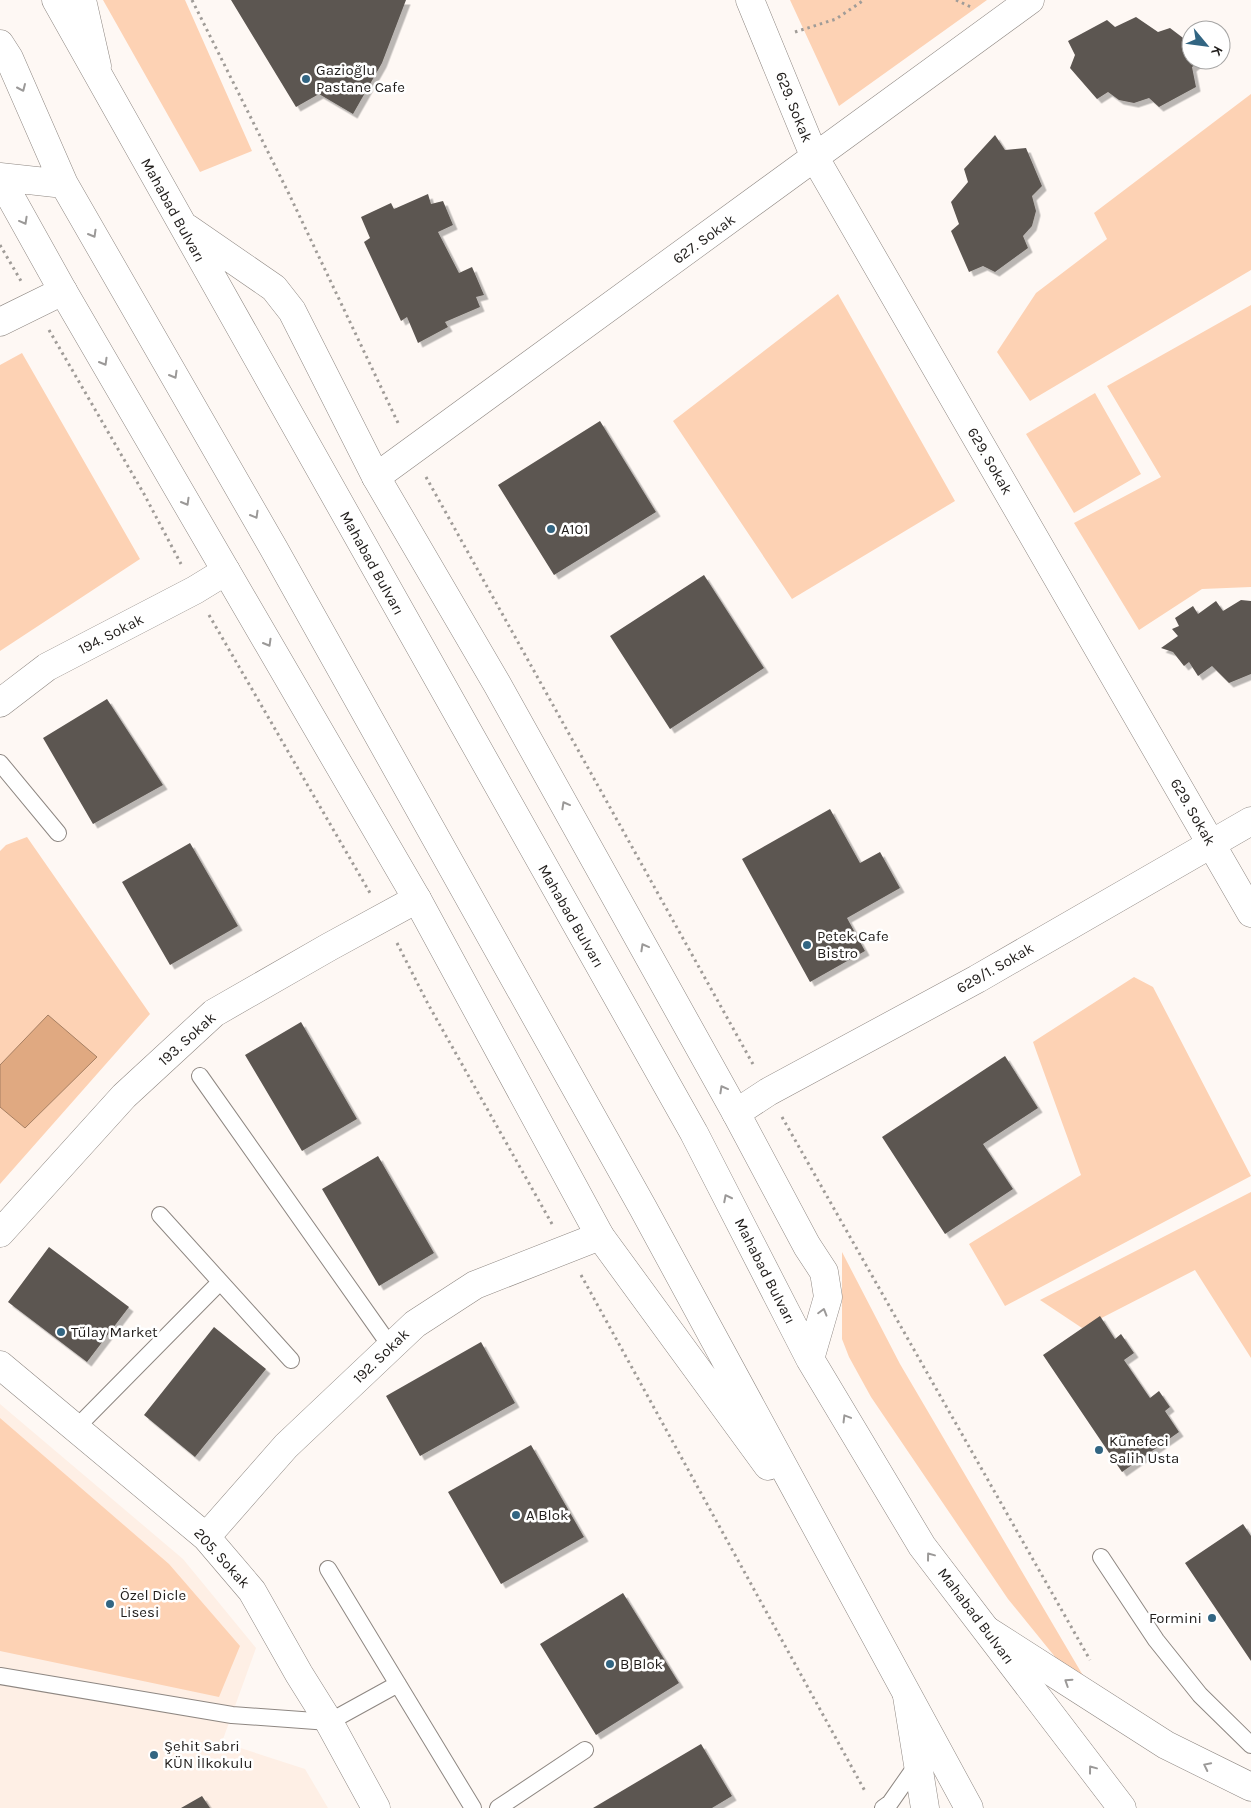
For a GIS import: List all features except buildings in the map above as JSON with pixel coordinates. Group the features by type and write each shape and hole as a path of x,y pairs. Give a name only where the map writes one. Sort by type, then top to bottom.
{"main road":[{"name":"Mahabad Bulvarı","path":"56,0 694,1133 810,1359 922,1546 1122,1808"},
{"path":"82,0 99,78"},
{"name":"629. Sokak","path":"750,0 815,158 1251,913"},
{"name":"627. Sokak","path":"376,477 1030,0"},
{"path":"0,44 10,58 64,184 274,548 643,1208 969,1808"},
{"path":"0,178 64,184"},
{"path":"0,178 63,291 417,899 600,1236 833,1556"},
{"path":"181,224 274,288 292,311 376,477 498,684 736,1113 807,1246 824,1272 828,1297 810,1359"},
{"path":"0,322 63,291"},
{"name":"194. Sokak","path":"0,703 47,667 195,590 226,571"},
{"name":"629/1. Sokak","path":"736,1113 768,1092 977,979 1251,821"},
{"name":"193. Sokak","path":"0,1233 124,1096 214,1013 417,899"},
{"name":"192. Sokak","path":"206,1537 286,1446 415,1324 475,1285 600,1236"},
{"name":"205. Sokak","path":"0,1365 206,1537 252,1591 299,1674 329,1722 376,1808"},
{"path":"986,1630 1166,1745 1251,1787"},
{"path":"907,1692 924,1808"}],"lane":[{"path":"0,763 58,833"},
{"path":"200,1076 390,1347"},
{"path":"160,1215 291,1360"},
{"path":"76,1428 220,1282"},
{"path":"1101,1557 1162,1647 1200,1695 1251,1745"},
{"path":"328,1569 473,1808"},
{"path":"0,1676 232,1714 329,1722 398,1684"},
{"path":"498,1808 585,1750"},
{"path":"876,1804 890,1803 918,1763"}],"path":[{"path":"192,0 289,194 412,452 768,1092 1091,1662"},
{"path":"767,42 836,19 864,0"},
{"path":"0,245 144,494 195,590 271,725 384,917 428,1004 876,1804"}],"shaded area":[{"path":"103,0 185,0 252,151 200,172"},
{"path":"790,0 987,0 839,106"},
{"path":"1251,94 1251,270 1030,401 997,352 1036,293 1107,239 1094,213"},
{"path":"838,294 955,501 792,599 673,421"},
{"path":"1251,305 1251,587 1202,589 1139,630 1074,523 1161,477 1107,386"},
{"path":"22,353 140,559 0,651 0,365"},
{"path":"1095,393 1141,474 1074,513 1026,434"},
{"path":"27,837 150,1014 0,1184 0,851 6,845"},
{"path":"1134,977 1153,987 1251,1176 1005,1306 969,1244 1081,1175 1033,1042"},
{"path":"48,1015 97,1057 25,1128 0,1107 0,1065"},
{"path":"1251,1192 1251,1358 1195,1270 1082,1328 1040,1300"},
{"path":"842,1252 900,1364 1088,1684 1060,1663 1008,1599 871,1397 849,1357 842,1339"},
{"name":"Özel Dicle Lisesi","path":"0,1404 183,1559 256,1648 222,1742 305,1769 328,1808 0,1808"},
{"name":"Özel Dicle Lisesi","path":"0,1418 169,1564 240,1646 219,1697 0,1651"}],"place":[{"name":"Gazioğlu Pastane Cafe","path":"306,79"},
{"name":"A101","path":"551,529"},
{"name":"Petek Cafe Bistro","path":"807,945"},
{"name":"Tülay Market","path":"61,1332"},
{"name":"Künefeci Salih Usta","path":"1099,1450"},
{"name":"A Blok","path":"516,1515"},
{"name":"Özel Dicle Lisesi","path":"110,1604"},
{"name":"Formini","path":"1212,1618"},
{"name":"B Blok","path":"610,1664"},
{"name":"Şehit Sabri KÜN İlkokulu","path":"154,1755"}]}
